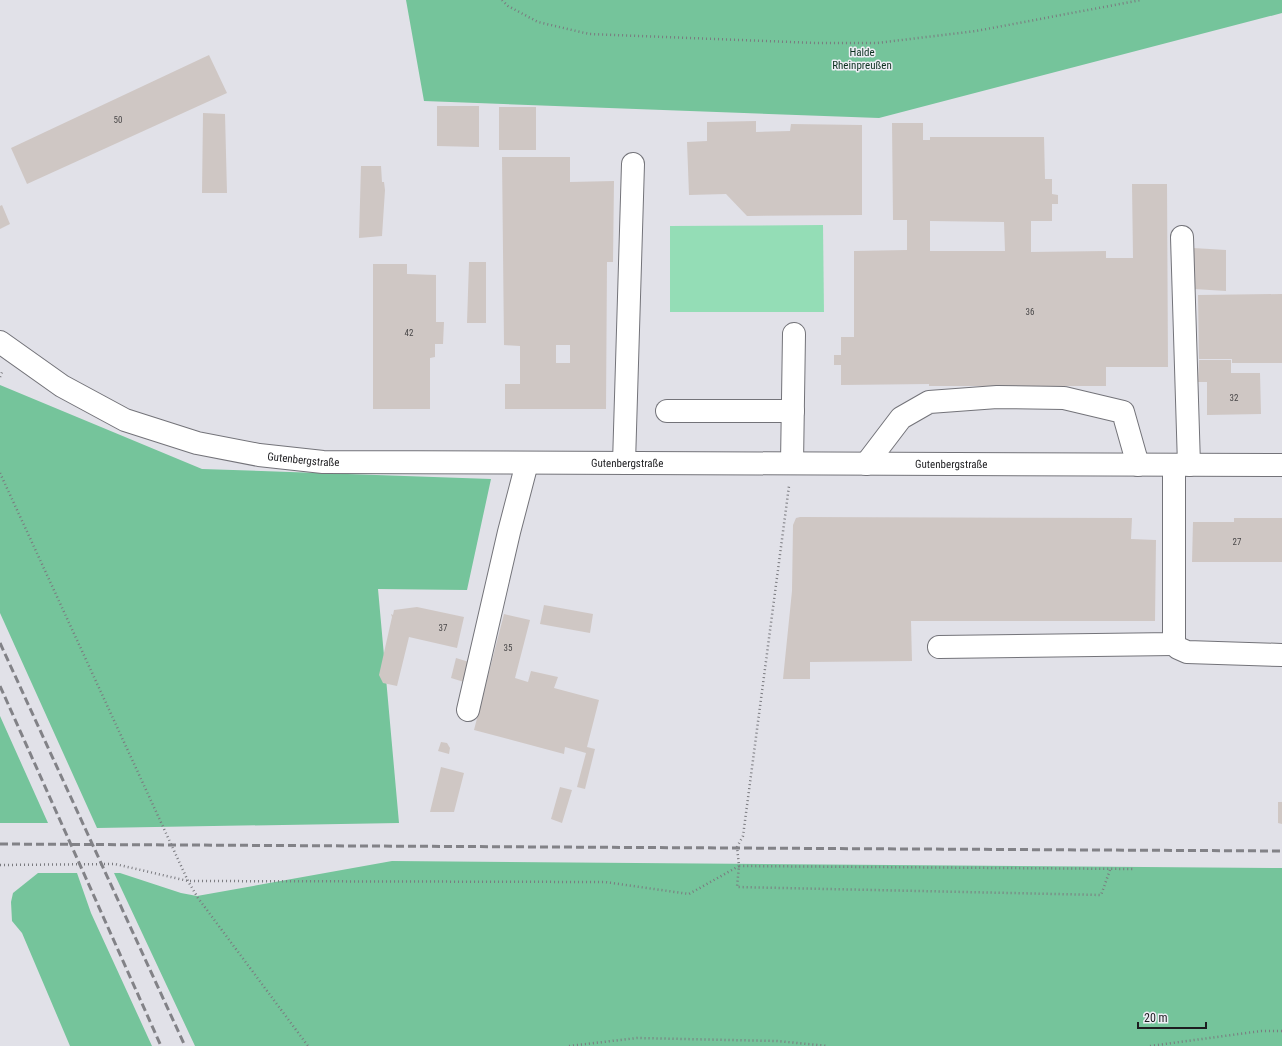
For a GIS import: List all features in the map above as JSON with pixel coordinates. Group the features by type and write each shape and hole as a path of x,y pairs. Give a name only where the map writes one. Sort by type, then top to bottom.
{"street":[{"path":"624,463 633,164"},
{"path":"1174,644 1181,465 1182,237"},
{"path":"792,463 794,334"},
{"name":"Gutenbergstraße","path":"0,342 62,386 125,420 197,443 259,455 323,462 1282,466"},
{"path":"866,464 901,418 929,402 997,397 1064,398 1123,412 1138,465"},
{"path":"667,411 793,411"},
{"path":"468,710 509,532 527,463"},
{"path":"939,647 1174,644 1178,648 1188,652 1282,655"}],"path":[{"path":"502,0 508,6 538,22 589,34 816,43 877,43 976,31 1141,0"},
{"path":"792,463 743,836 737,847 739,866 737,888 1102,895 1110,870"},
{"path":"0,473 188,881 198,898 308,1046"},
{"path":"0,864 115,864 188,881 605,882 689,894 739,866 1135,869"},
{"path":"1150,1046 1261,1031 1282,1031"},
{"path":"569,1046 637,1038 777,1041 828,1046"}],"green space":[{"name":"Halde Rheinpreußen","path":"406,0 1282,0 1282,13 879,118 424,101"},
{"path":"823,225 824,312 670,312 670,226"},
{"path":"0,385 202,469 491,479 467,590 378,589 399,823 97,828 0,613"},
{"path":"0,716 48,823 0,823"},
{"path":"392,861 1282,868 1282,1046 195,1046 114,873 120,873 181,893 197,896"},
{"path":"38,873 77,873 91,913 152,1046 70,1046 22,933 12,921 11,902 13,893"}],"building":[{"path":"209,55 227,93 27,184 11,148"},
{"path":"437,106 479,106 479,147 437,146"},
{"path":"499,107 536,107 536,150 499,150"},
{"path":"203,113 225,114 227,193 202,193"},
{"path":"756,121 756,132 790,131 791,124 862,125 862,215 747,216 726,194 689,195 687,142 707,141 707,122"},
{"path":"892,123 923,123 923,140 930,140 930,137 1044,137 1045,179 1052,179 1052,194 1058,195 1058,204 1052,204 1052,221 1031,221 1031,252 1106,251 1106,258 1133,258 1132,184 1167,184 1168,367 1106,367 1106,386 929,386 929,384 841,385 841,365 834,365 834,355 841,355 841,337 854,337 854,251 907,250 907,220 893,220","holes":["930,221 1004,222 1005,251 930,251"]},
{"path":"502,157 570,157 570,182 614,181 613,262 607,262 606,409 505,409 505,384 520,384 520,346 504,345","holes":["556,345 570,345 570,363 556,363"]},
{"path":"361,166 381,166 382,182 384,182 385,190 382,236 359,238"},
{"path":"2,205 10,224 0,229 0,206"},
{"path":"1193,248 1226,250 1226,291 1194,289"},
{"path":"469,262 486,262 486,323 467,323"},
{"path":"373,264 407,264 407,274 436,275 436,322 444,322 443,344 435,344 435,357 430,358 430,409 373,409"},
{"path":"1282,294 1282,363 1232,363 1232,359 1199,359 1198,295"},
{"path":"1199,360 1231,360 1231,373 1260,373 1261,414 1207,415 1207,382 1198,382"},
{"path":"796,518 1132,518 1131,539 1156,540 1155,621 911,621 912,661 810,662 810,679 783,679 792,591 793,525"},
{"path":"1234,518 1282,518 1282,562 1192,562 1193,522 1234,522"},
{"path":"544,605 593,614 590,633 540,624"},
{"path":"417,607 464,617 457,648 409,637 397,686 383,683 379,675 392,617 391,614 393,615 394,610"},
{"path":"504,614 530,620 515,678 528,682 531,671 558,677 554,688 599,700 587,747 595,749 585,789 577,787 586,753 565,747 564,754 474,730"},
{"path":"456,658 469,662 464,682 451,678"},
{"path":"441,742 447,743 450,748 449,754 438,751"},
{"path":"441,767 464,773 454,812 430,812"},
{"path":"560,787 572,790 562,823 551,819"},
{"path":"1278,802 1282,802 1282,824 1278,823"}],"railway":[{"path":"0,643 185,1046"},
{"path":"0,686 161,1046"},
{"path":"0,844 1282,851"}]}
